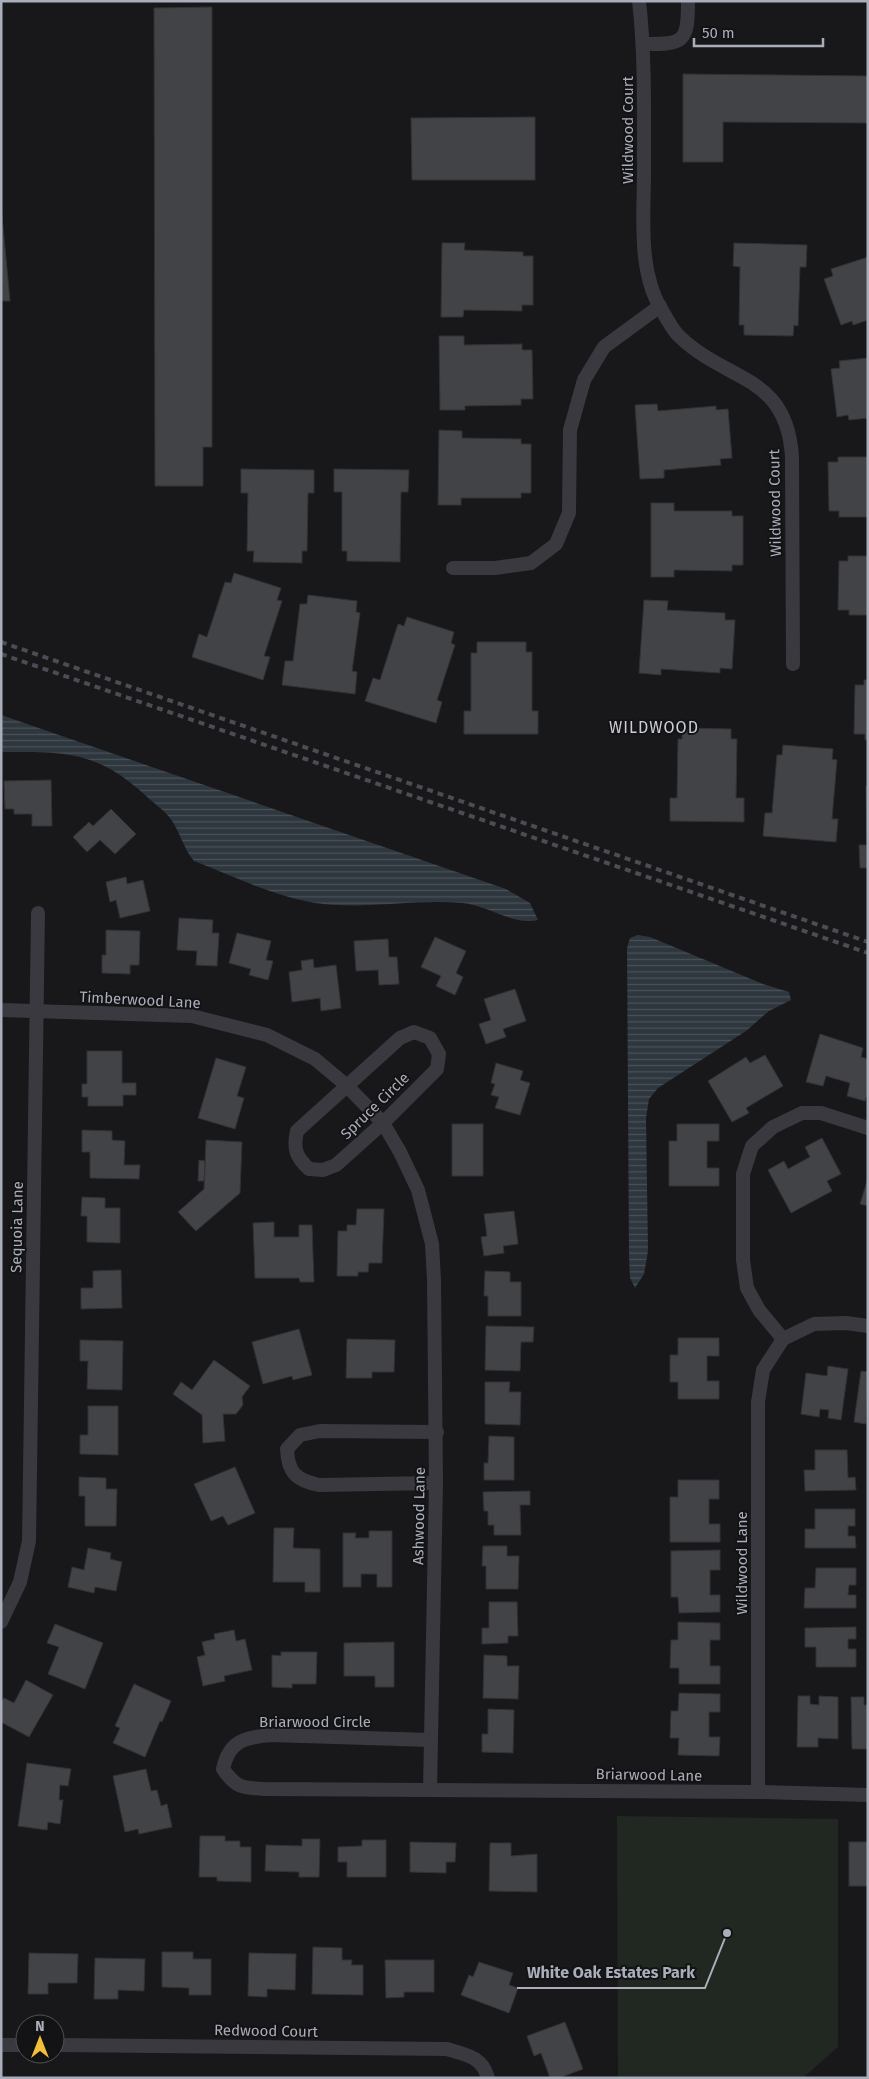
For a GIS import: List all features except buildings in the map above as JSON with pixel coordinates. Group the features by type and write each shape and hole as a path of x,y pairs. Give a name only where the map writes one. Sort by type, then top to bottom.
{"street":[{"name":"Wildwood Court","path":"640,1 644,44 645,242 651,285 660,306 679,337 709,358 742,375 769,396 788,427 792,457 793,664"},
{"name":"Wildwood Court","path":"644,44 649,1"},
{"path":"644,44 674,44 684,36 688,24 688,1"},
{"path":"453,568 495,568 531,563 556,544 569,513 570,430 584,380 604,347 660,306"},
{"name":"Sequoia Lane","path":"1,1622 20,1582 29,1541 38,913"},
{"name":"Timberwood Lane","path":"1,1010 192,1016 267,1035 315,1060 346,1085 384,1123 418,1190 432,1244"},
{"name":"Spruce Circle","path":"414,1032 430,1038 439,1054 437,1069 384,1123 336,1165 323,1170 309,1169 297,1158 294,1144 297,1131 346,1085 400,1038 414,1032"},
{"path":"868,1128 821,1113 802,1113 773,1127 752,1146 743,1174 743,1260 747,1288 759,1310 783,1339 814,1324 846,1323 868,1326"},
{"name":"Ashwood Lane","path":"430,1790 437,1432 432,1244"},
{"name":"Wildwood Lane","path":"758,1792 758,1402 763,1370 783,1339"},
{"path":"436,1483 319,1485 302,1482 288,1465 287,1449 300,1435 320,1431 437,1432"},
{"name":"Briarwood Circle","path":"430,1740 255,1736 238,1742 226,1755 223,1769 232,1782 242,1788 430,1790"},
{"name":"Briarwood Lane","path":"430,1790 758,1792 868,1795"},
{"path":"1,2045 15,2045"},
{"name":"Redwood Court","path":"65,2045 447,2049 476,2058 485,2068 488,2078"}],"shaded area":[{"path":"1,715 506,889 530,903 538,920 529,921 510,918 481,907 462,903 324,904 258,887 194,861 167,815 144,794 110,769 78,756 43,752 1,752"},
{"path":"638,935 650,937 763,984 789,992 791,1000 769,1011 746,1031 658,1088 649,1099 646,1118 648,1251 644,1274 635,1288 630,1278 629,1256 627,948 630,938"},
{"path":"617,1816 838,1819 838,2047 803,2078 618,2078"}],"railway":[{"path":"1,642 868,942"},
{"path":"1,654 868,953"}],"place":[{"name":"White Oak Estates Park","path":"727,1933"}],"district":[{"name":"WILDWOOD","path":"654,727"}]}
